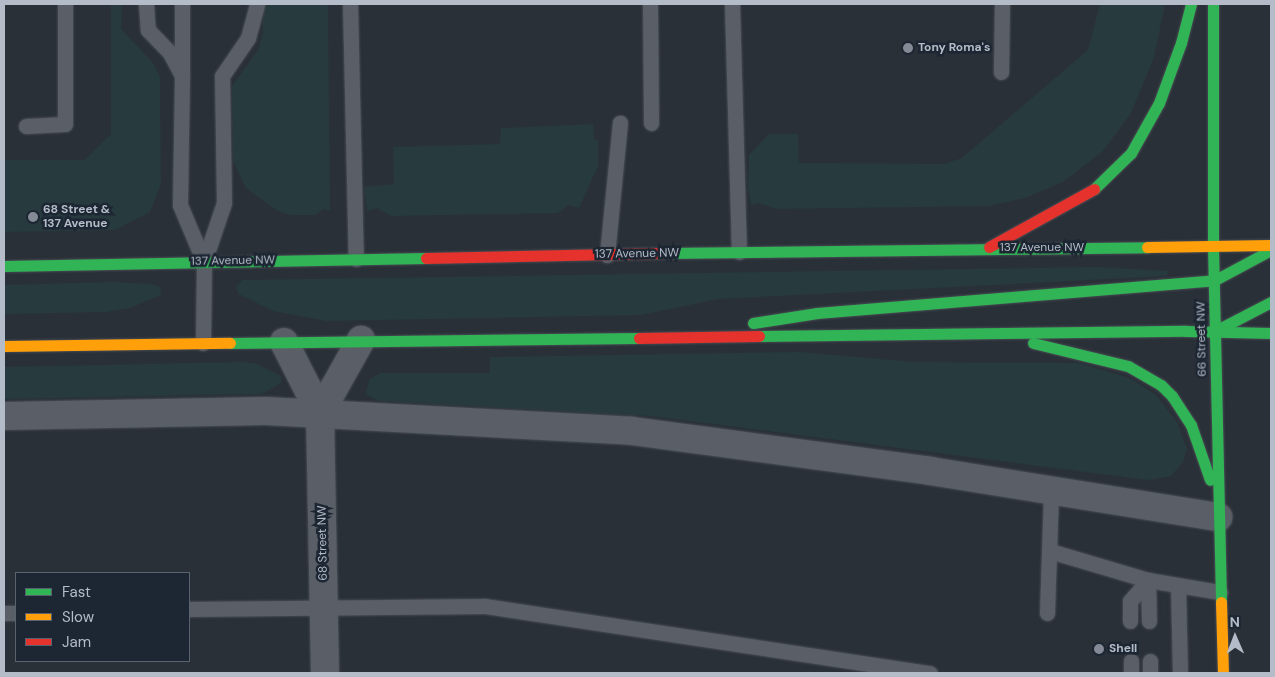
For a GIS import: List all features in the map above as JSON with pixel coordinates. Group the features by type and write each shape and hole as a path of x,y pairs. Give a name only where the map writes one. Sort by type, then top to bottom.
{"main road":[{"path":"985,248 1093,190 1131,153 1159,103 1181,43 1190,4"},
{"name":"66 Street NW","path":"1214,4 1213,247 1216,331 1217,508 1222,673"},
{"name":"137 Avenue NW","path":"4,266 985,248 1271,246"},
{"path":"663,338 817,313 1214,280 1271,250"},
{"path":"1216,331 1271,302"},
{"path":"4,346 361,340 1216,331 1271,333"},
{"path":"992,334 1128,366 1162,385 1172,396 1191,425 1217,508"}],"street":[{"path":"320,413 361,340"},
{"name":"68 Street NW","path":"284,342 320,413 326,673"},
{"path":"4,416 266,411 632,431 930,471 1051,490 1217,508"}],"lane":[{"path":"26,126 65,124 65,4"},
{"path":"146,4 148,30 170,53 182,76"},
{"path":"182,4 180,205 204,262"},
{"path":"202,343 204,262 224,203 222,76 248,38 257,4"},
{"path":"350,4 356,259"},
{"path":"650,4 651,123"},
{"path":"732,4 739,252"},
{"path":"1001,72 1002,4"},
{"path":"607,254 620,123"},
{"path":"1047,613 1051,490"},
{"path":"1050,551 1148,580 1220,592"},
{"path":"1148,580 1149,621"},
{"path":"1130,621 1130,601 1148,580"},
{"path":"1178,586 1180,673"},
{"path":"190,609 324,606 485,606 930,673"}],"green space":[{"path":"111,4 122,4 121,29 153,63 160,77 161,184 150,212 115,230 4,232 4,160 85,160 111,134"},
{"path":"263,4 328,4 330,210 323,209 316,215 290,215 278,211 246,188 233,161 232,86 259,49 263,32"},
{"path":"1100,4 1165,4 1154,57 1131,113 1103,151 1063,182 1025,198 989,206 776,209 759,203 751,205 748,187 749,155 769,134 798,134 799,163 944,164 962,158 1088,50"},
{"path":"593,124 594,139 598,141 598,166 579,208 569,205 558,213 391,216 377,208 367,211 364,187 394,184 393,147 500,144 501,128"},
{"path":"1098,267 1168,271 1167,276 718,299 641,315 327,321 273,311 239,294 236,287 242,280"},
{"path":"112,282 152,284 160,287 161,295 130,308 107,312 4,314 4,285"},
{"path":"799,352 915,362 1079,363 1129,378 1156,395 1177,422 1187,449 1183,462 1171,476 1149,480 650,416 379,401 366,394 369,380 380,373 490,373 490,357"},
{"path":"242,362 257,364 281,376 281,383 262,394 4,399 4,367"}],"traffic: fast":[{"path":"1094,189 1131,153 1159,103 1181,43 1191,4"},
{"path":"1213,4 1213,247 1221,602"},
{"path":"672,253 1147,247"},
{"path":"753,323 817,313 1215,280 1271,250"},
{"path":"4,266 426,258"},
{"path":"1217,330 1271,302"},
{"path":"759,336 1186,331 1271,333"},
{"path":"230,343 639,338"},
{"path":"1033,343 1128,366 1161,385 1172,396 1191,425 1210,480"}],"traffic: slow":[{"path":"1147,247 1271,245"},
{"path":"4,346 230,343"},
{"path":"1221,602 1223,673"}],"traffic: jam":[{"path":"989,247 1094,189"},
{"path":"426,258 672,253"},
{"path":"639,338 759,336"}],"place":[{"name":"Tony Roma's","path":"908,48"},
{"name":"68 Street & 137 Avenue","path":"33,217"},
{"name":"Shell","path":"1099,649"}]}
